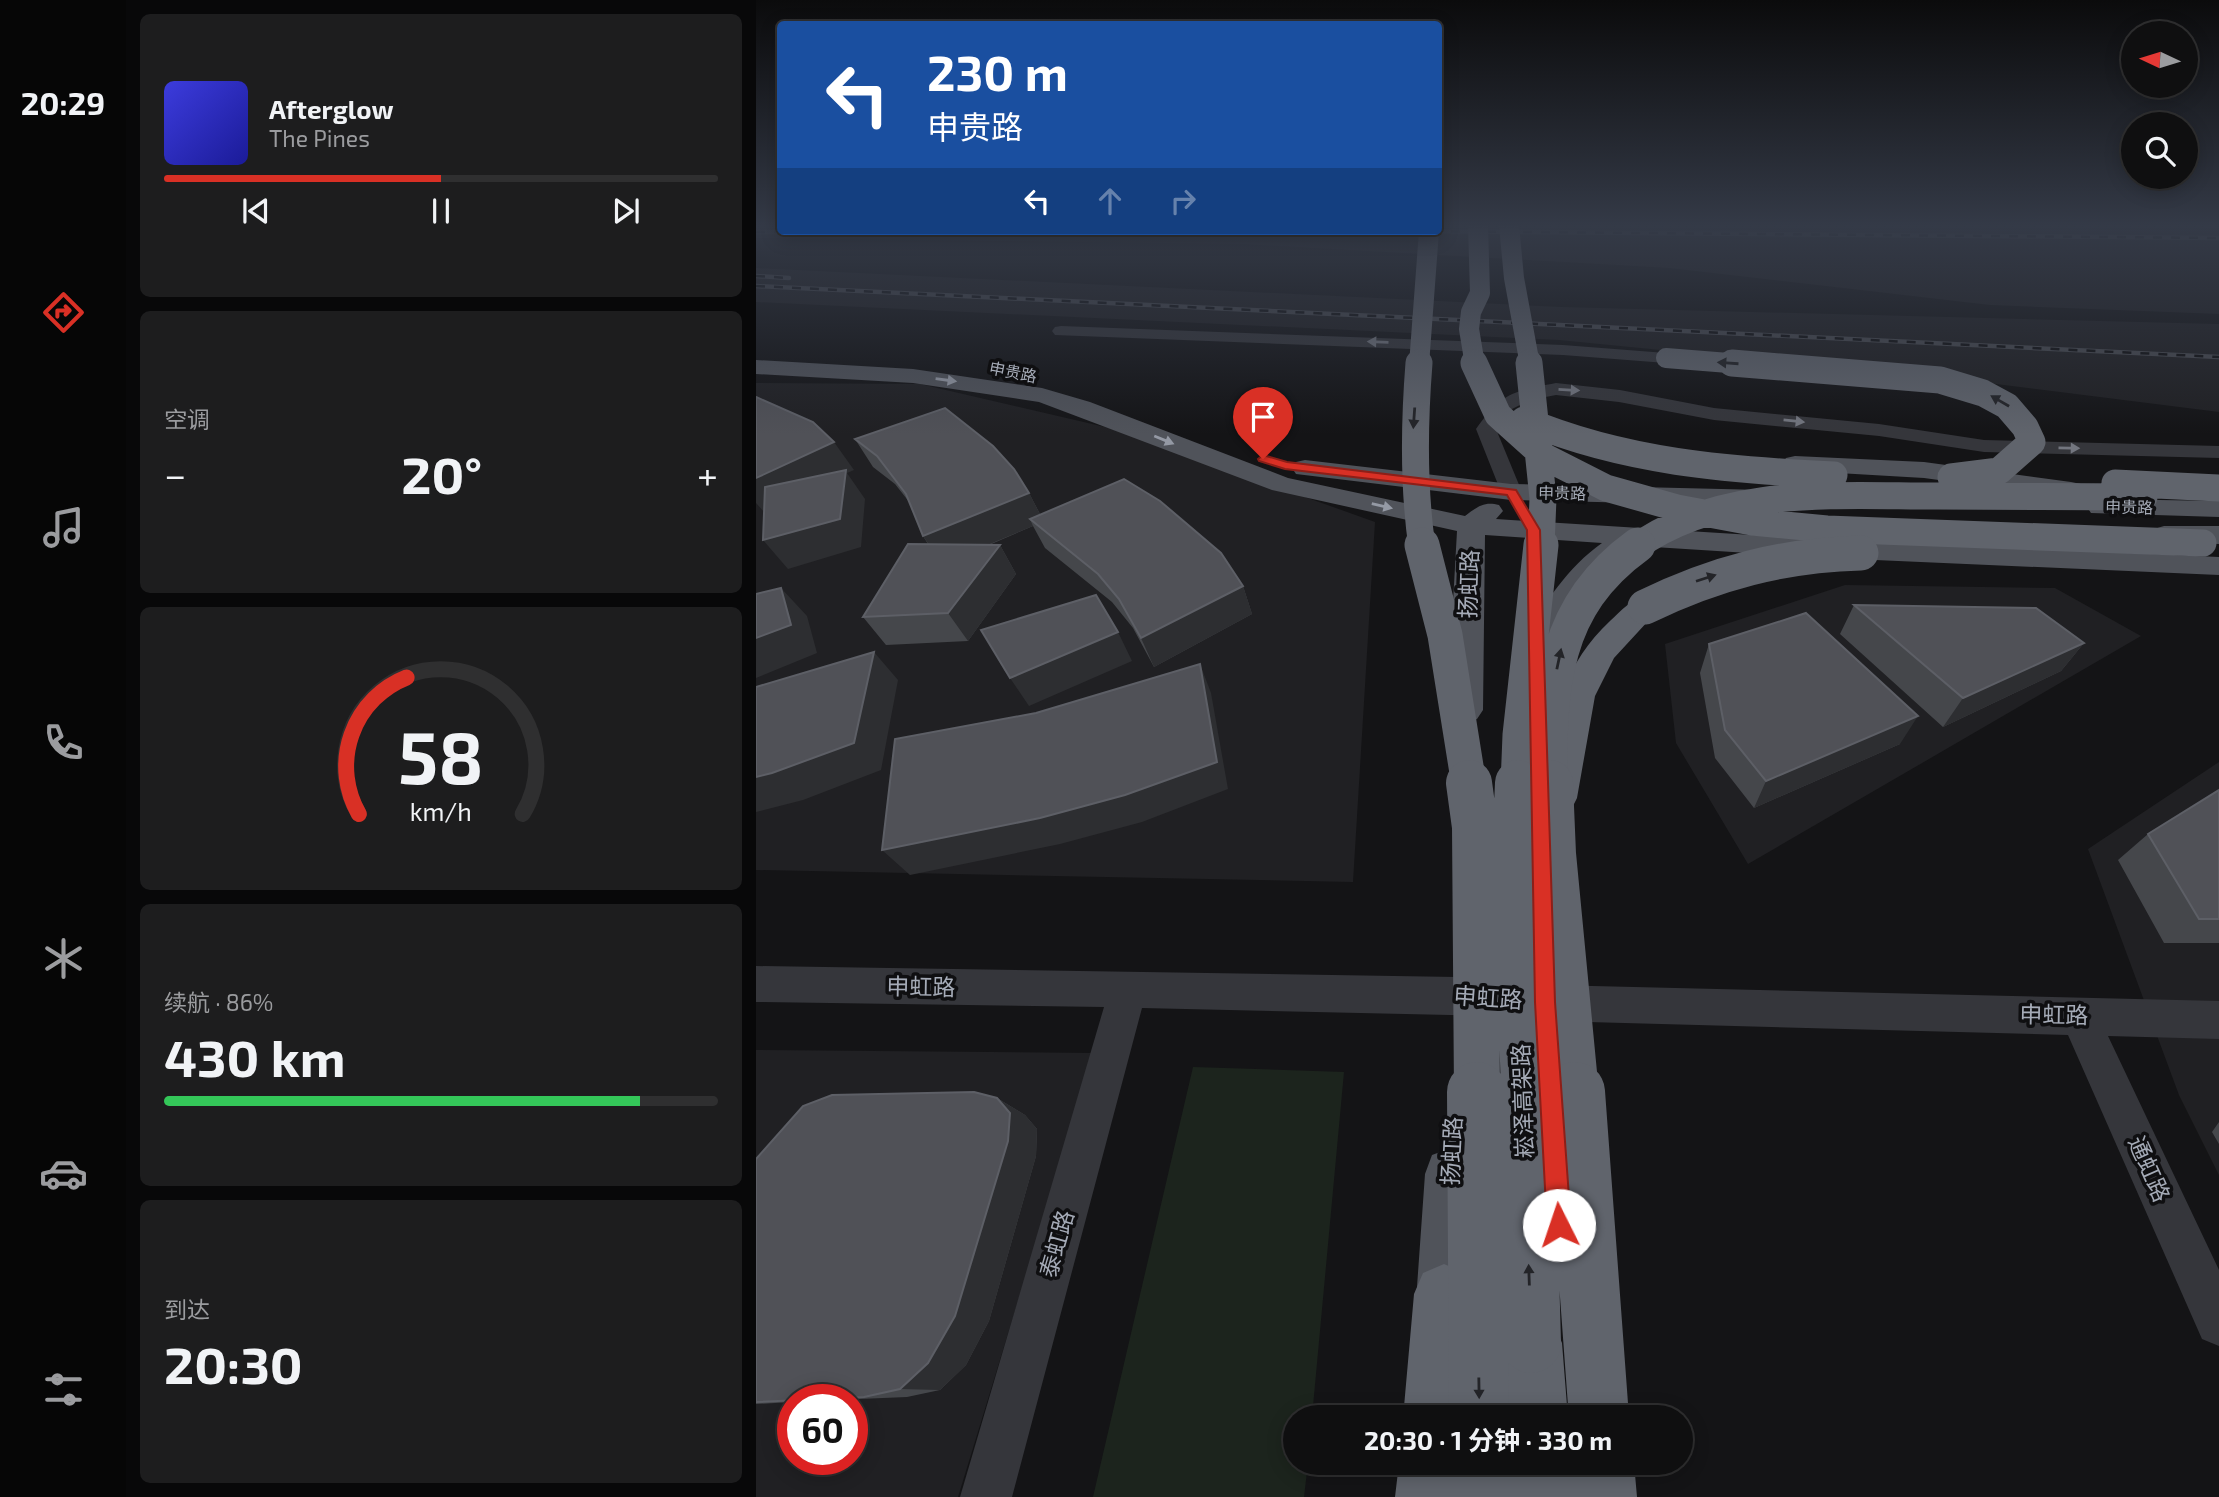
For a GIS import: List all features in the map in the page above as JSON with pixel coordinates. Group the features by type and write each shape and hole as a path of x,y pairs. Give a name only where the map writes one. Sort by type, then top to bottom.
{"highway":[{"path":"1430,295 1413,438 1414,492 1423,561 1445,635 1460,715 1475,827 1464,1131 1478,1405"},
{"path":"1460,295 1471,313"},
{"path":"1480,295 1471,313 1472,359 1487,397 1500,419 1516,435 1567,470 1656,505 1730,521 1811,529 2215,547"},
{"path":"1497,295 1500,339 1511,368 1526,387 1566,418 1614,438 1692,459 1743,462"},
{"path":"1518,295 1527,340 1544,498 1541,567 1520,735 1534,826 1598,1405"},
{"path":"1527,295 1527,340"},
{"path":"1666,358 1940,380 2007,404 2025,423 2032,442 1999,471 1932,480"},
{"path":"1487,397 1510,414 1569,440 1647,461 1756,472 2219,488"},
{"path":"1534,826 1559,655 1576,609 1606,571 1644,541 1680,523 1750,503 1811,497 2219,496"},
{"path":"1534,826 1577,696 1600,651 1645,607 1696,581 1766,559 1853,553 2027,553 2215,547"},
{"name":"崧泽高架路","path":"1534,826 1535,1405"},
{"path":"1436,1405 1444,1294"},
{"path":"1429,1497 1431,1475"},
{"path":"1479,1475 1480,1497"},
{"path":"1539,1475 1541,1497"},
{"path":"1601,1475 1602,1497"}],"main road":[{"name":"申贵路","path":"756,351 923,359 998,369 1103,394 1241,452 1285,466 1511,492 2219,509"},
{"name":"申贵路","path":"756,367 913,376 1042,395 1082,407 1281,484 1471,526 1782,545 2215,547"},
{"path":"1743,462 1924,470 2004,479 2155,508"},
{"path":"2059,490 2219,496"},
{"path":"1511,492 1533,530 1545,1002 1570,1405"},
{"name":"扬虹路","path":"1443,1405 1444,1294 1464,1131 1457,995 1471,526 1511,492"},
{"path":"1535,649 1579,576 1605,552 1633,537"},
{"path":"1464,1131 1553,1143"},
{"path":"1428,1405 1444,1294"},
{"path":"1414,1497 1417,1475"},
{"path":"1443,1475 1443,1497"},
{"path":"1575,1475 1576,1497"}],"street":[{"path":"1061,331 1563,350 1666,358"},
{"path":"1511,492 1486,429 1503,406 1524,395 1556,389 1620,396 1650,404 1714,414 1880,430 1984,446 2219,452"},
{"name":"申虹路","path":"756,984 1457,995 1545,1002 2219,1020"},
{"name":"泰虹路","path":"986,1497 1128,990"},
{"name":"通虹路","path":"2079,1016 2219,1322"}],"shaded area":[{"path":"756,295 1311,295 1562,307 2219,324 2219,412 1964,380 1559,340 756,302"},
{"path":"1902,295 2219,295 2219,314 1990,305"},
{"path":"756,383 920,384 1118,430 1375,522 1353,882 756,870"},
{"path":"1845,585 2055,588 2141,636 1748,864 1676,743 1665,644"},
{"path":"2219,762 2219,1175 2179,1095 2088,849"},
{"path":"756,1050 1094,1053 958,1497 756,1497"},
{"path":"1193,1067 1344,1072 1313,1405 1283,1405 1283,1475 1307,1475 1304,1497 1093,1497"}],"building":[{"path":"756,397 813,422 834,442 756,478"},
{"path":"945,408 993,446 1014,469 1029,493 923,536 906,494 877,456 855,439"},
{"path":"846,470 840,519 763,540 765,487"},
{"path":"1124,479 1160,501 1221,553 1243,586 1141,638 1119,599 1098,574 1030,519"},
{"path":"908,544 1000,545 948,613 863,617"},
{"path":"781,588 791,625 756,638 756,594"},
{"path":"1096,595 1118,632 1010,678 981,630"},
{"path":"1854,605 2036,608 2084,643 1963,698"},
{"path":"1806,613 1918,716 1766,781 1725,730 1709,644"},
{"path":"874,652 854,743 756,777 756,687"},
{"path":"1200,664 1217,762 1125,795 1040,818 882,850 895,739 1036,713"},
{"path":"2219,790 2219,919 2199,919 2148,834"},
{"path":"974,1092 997,1098 1010,1113 1008,1141 955,1316 928,1363 900,1389 868,1396 868,1384 777,1384 777,1401 756,1402 756,1159 803,1106 832,1095"}],"railway":[{"path":"939,295 2219,357"}],"route":[{"path":"1263,459 1285,466 1511,492 1533,530 1545,1002 1559,1225"}]}
